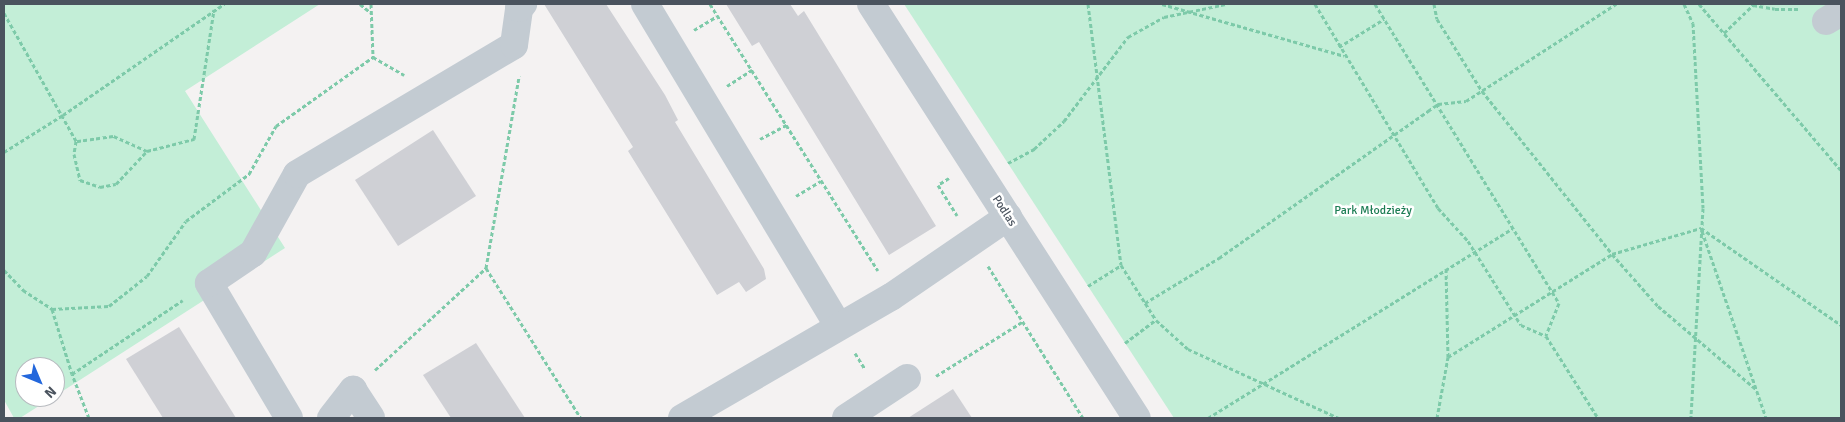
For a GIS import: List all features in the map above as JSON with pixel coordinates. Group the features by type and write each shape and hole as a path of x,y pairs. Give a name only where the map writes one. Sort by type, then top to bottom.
{"street":[{"path":"289,418 209,283 252,253 297,174 514,45 520,8 523,4"},
{"path":"645,4 838,325"},
{"name":"Podlas","path":"871,4 1137,418"},
{"path":"682,418 838,325 891,296 1008,217"},
{"path":"846,418 907,378"},
{"path":"331,418 352,390 371,418"}],"path":[{"path":"4,152 63,115 224,4"},
{"path":"360,4 371,12"},
{"path":"371,4 373,57"},
{"path":"710,4 882,278 891,296"},
{"path":"1088,4 1121,265 1156,320 1188,349 1339,418"},
{"path":"1162,4 1345,56"},
{"path":"1008,163 1034,149 1064,122 1128,37 1164,17 1226,4"},
{"path":"1315,4 1438,208 1474,252 1521,325 1546,336 1598,418"},
{"path":"1375,4 1559,303 1546,336"},
{"path":"1434,4 1437,19 1482,91 1612,254 1658,306 1756,389"},
{"path":"1145,303 1219,258 1428,110 1438,104 1466,101 1616,4"},
{"path":"1684,4 1693,23 1701,228 1691,418"},
{"path":"1699,4 1841,170"},
{"path":"1724,34 1754,4 1793,10"},
{"path":"4,13 76,141 74,154 80,180 100,187 116,184 147,151 194,138 215,10"},
{"path":"1339,46 1384,19"},
{"path":"352,390 486,268 523,56 514,45"},
{"path":"373,57 434,92"},
{"path":"4,270 23,290 52,309 109,306 147,276 186,221 249,174 276,126 373,57"},
{"path":"76,141 113,136 147,151"},
{"path":"1208,418 1513,228"},
{"path":"1448,357 1612,254 1701,228"},
{"path":"1701,228 1841,325"},
{"path":"1701,228 1766,418"},
{"path":"1086,287 1121,265"},
{"path":"486,268 581,418"},
{"path":"1437,418 1448,357 1446,270"},
{"path":"72,374 209,283"},
{"path":"52,309 88,418"},
{"path":"1123,344 1156,320"},
{"path":"907,378 915,390 1022,322"}],"green space":[{"path":"4,4 320,4 185,91 285,248 65,390 65,357 15,357 15,407 37,407 20,418 14,418 4,400"},
{"name":"Park Młodzieży","path":"904,4 1841,4 1841,418 1174,418"}],"building":[{"path":"544,4 606,4 665,95 678,120 675,122 764,269 766,279 746,292 739,282 717,295 628,151 633,147"},
{"path":"726,4 790,4 798,16 804,11 936,226 889,255 759,42 752,46"},
{"path":"433,130 476,196 398,246 355,180"},
{"path":"179,327 236,418 163,418 126,359"},
{"path":"476,343 525,418 451,418 423,375"},
{"path":"953,389 972,418 908,418"}]}
